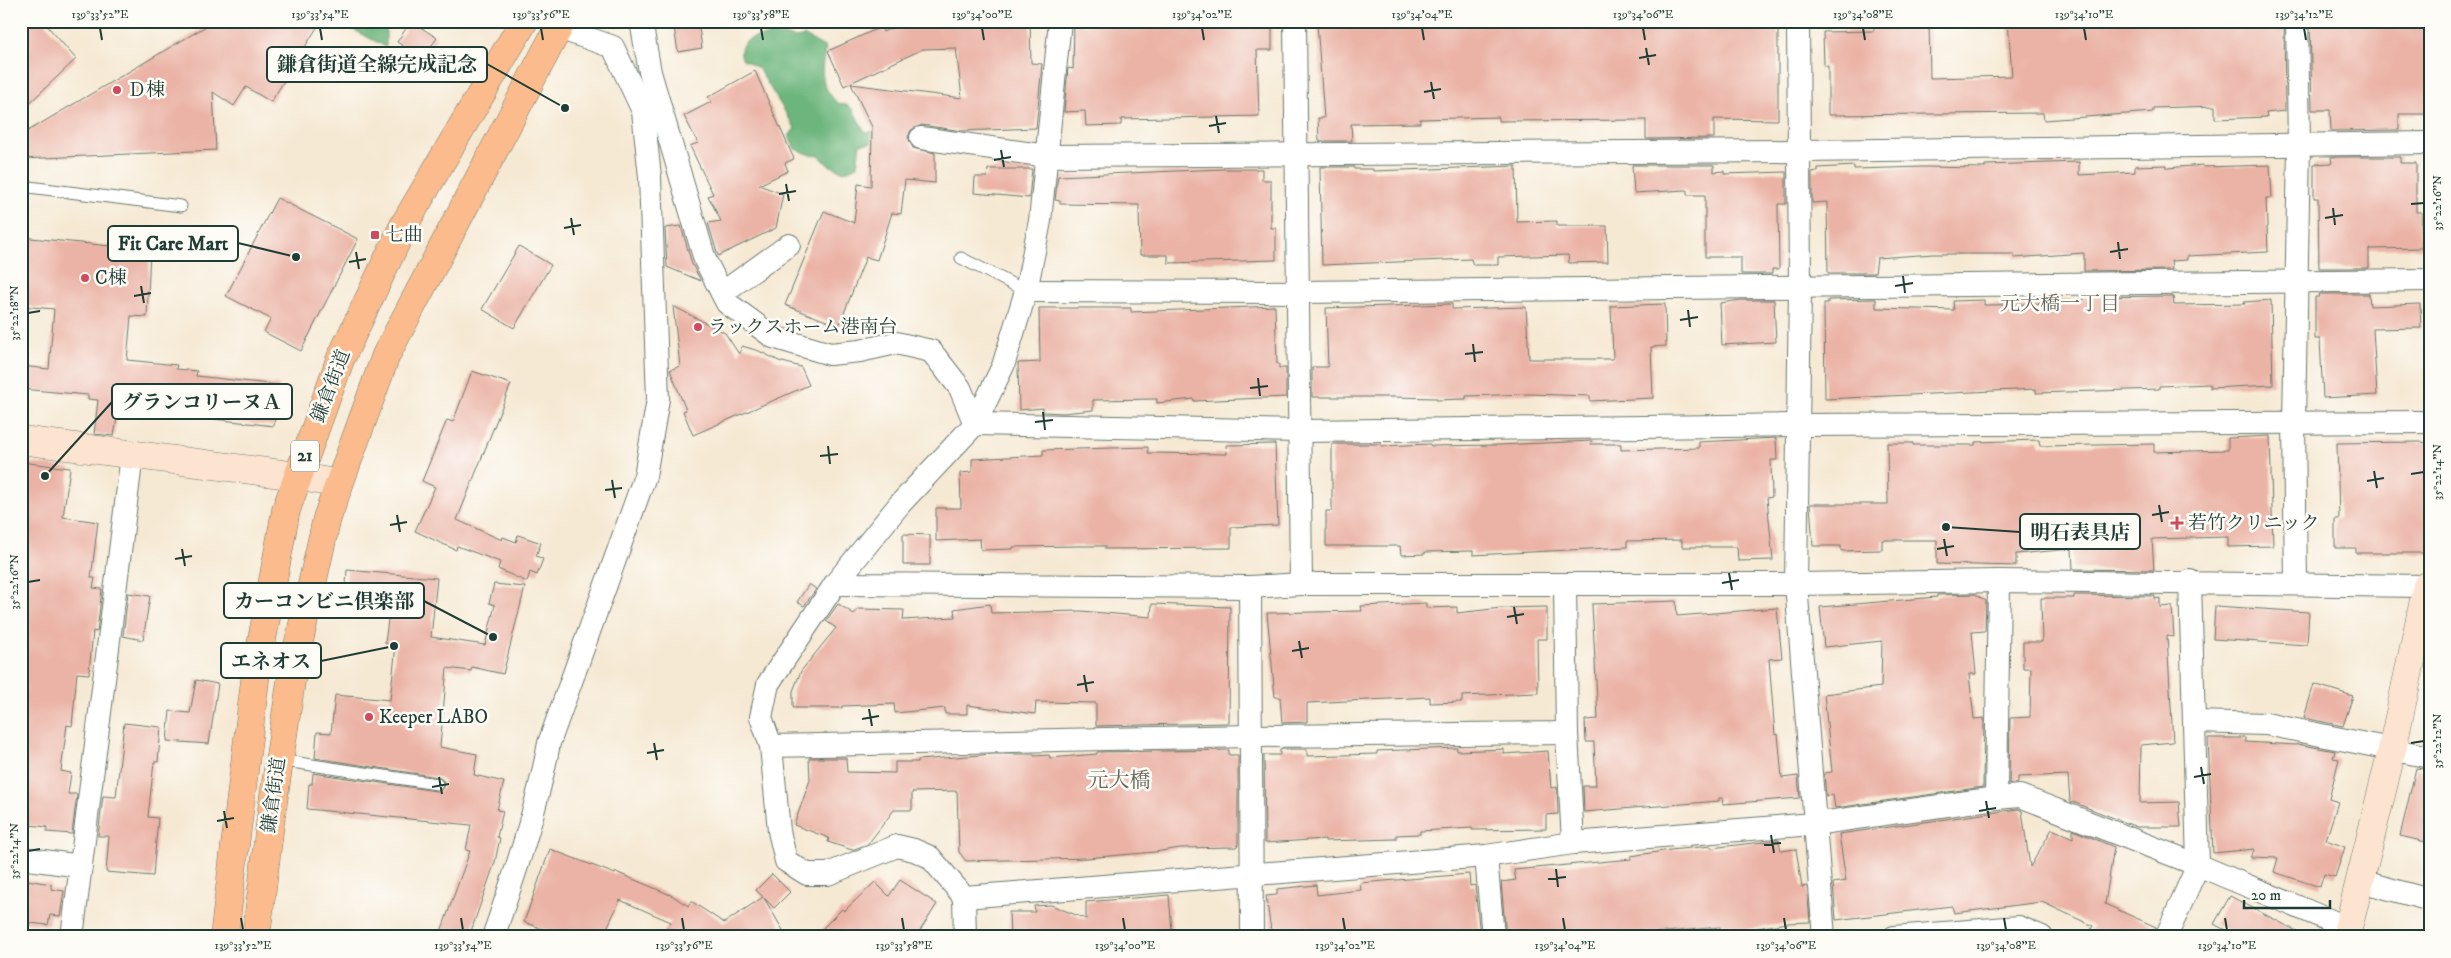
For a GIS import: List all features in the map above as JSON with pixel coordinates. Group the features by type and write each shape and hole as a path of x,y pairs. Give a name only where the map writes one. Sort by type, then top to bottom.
{"main road":[{"name":"鎌倉街道","path":"224,937 256,672 286,510 297,476 340,360 404,224 524,21"},
{"name":"鎌倉街道","path":"256,937 293,668 327,518 386,355 561,25"}],"street":[{"path":"641,21 649,65 705,260 727,303 773,337 830,354 860,351 896,343 931,351 960,388 975,424"},
{"path":"965,937 964,897 930,857 897,846 828,874 808,874 786,861 779,831 771,746 761,717 768,684 836,584 899,505 975,424 1003,366 1026,291 1040,221 1060,21"},
{"path":"1295,21 1301,584"},
{"path":"1798,21 1800,286 1796,584 1824,937"},
{"path":"2296,583 2294,424 2298,282 2299,145 2297,21"},
{"path":"493,937 510,888 540,784 549,743 647,466 658,399 650,177 643,111 613,47 561,25"},
{"path":"630,82 649,65"},
{"path":"921,138 1047,156 1800,151 2430,143"},
{"path":"722,293 789,245"},
{"path":"1026,291 1299,292 2430,280"},
{"path":"975,424 1300,431 1799,425 2430,422"},
{"path":"21,440 297,476 339,484"},
{"path":"72,937 132,455"},
{"path":"836,584 1250,587 1301,584 1796,584 1999,581 2428,586 2392,750 2347,932 2198,865 2020,796 1814,824 1574,843 1486,856 964,897"},
{"path":"1996,798 1999,581"},
{"path":"2166,937 2198,865 2196,722 2190,582"},
{"path":"1565,584 1567,732 1574,843"},
{"path":"1250,587 1252,937"},
{"path":"2196,722 2266,724 2430,757"},
{"path":"771,746 1252,736 1567,732"},
{"path":"1486,856 1493,937"},
{"path":"21,858 81,866"},
{"path":"2360,881 2430,900"},
{"path":"1894,937 2019,927 2042,937"}],"lane":[{"path":"21,186 181,206"},
{"path":"962,258 1026,291"},
{"path":"279,760 437,784"}],"green space":[{"path":"337,21 377,21 386,24 386,47"},
{"path":"783,35 796,38 805,36 826,48 822,70 827,90 838,103 851,108 866,132 878,131 876,142 860,144 857,166 844,172 827,164 819,155 811,155 795,149 789,136 795,128 758,68 742,59 741,51 747,41 761,36"}],"building":[{"path":"21,21 43,21 76,59 21,111"},
{"name":"Ｄ棟","path":"215,21 321,21 271,102 246,87 234,106 213,92 216,150 21,159 21,135"},
{"path":"411,21 437,38 422,59 397,42"},
{"path":"673,21 698,21 702,48 678,52"},
{"path":"906,21 936,21 936,23 1030,21 1031,63 1042,64 1036,128 962,131 922,125 911,130 908,137 913,148 935,153 935,183 905,180 901,214 892,213 877,260 866,257 839,326 785,305 824,211 854,223 858,184 871,186 872,127 851,84 962,98 956,48 923,49 844,86 828,51 881,27 883,32"},
{"path":"1272,21 1272,50 1257,50 1259,116 1121,119 1121,125 1086,126 1085,111 1064,112 1068,68 1073,69 1074,24 1131,26"},
{"path":"1397,21 1397,24 1550,21 1550,24 1634,21 1778,21 1778,120 1714,119 1714,138 1646,139 1646,120 1499,121 1499,117 1420,119 1420,123 1351,124 1352,141 1319,141 1318,118 1324,118 1317,23"},
{"path":"1874,21 1929,21 1930,78 2012,76 2008,21 2284,21 2285,111 2266,113 2267,117 2215,119 2215,106 2153,108 2153,112 2044,120 2043,113 1828,115 1828,66 1824,66 1823,32 1874,31"},
{"path":"2310,21 2428,21 2430,114 2399,114 2399,130 2331,131 2330,110 2312,110"},
{"path":"755,71 794,159 785,163 788,171 759,185 783,194 776,228 718,256 708,223 721,221 708,196 713,194 690,146 698,143 684,116 711,102 708,97"},
{"path":"2331,157 2400,157 2400,163 2416,163 2416,212 2422,212 2422,248 2369,249 2369,268 2319,268 2318,198 2314,198 2314,164 2332,163"},
{"path":"2079,162 2079,175 2135,172 2135,166 2167,165 2167,168 2203,165 2203,167 2270,165 2272,198 2266,198 2268,252 2187,256 2187,260 2171,261 2172,270 2084,271 2084,253 2014,258 2014,254 1933,254 1877,258 1875,273 1828,273 1827,202 1812,203 1812,172 1818,171 1818,168 1854,166 1854,169 1985,168 1985,165"},
{"path":"1632,165 1714,165 1714,172 1724,171 1724,174 1786,172 1786,204 1778,204 1779,269 1772,269 1772,274 1741,274 1741,257 1705,257 1705,195 1687,195 1687,190 1634,193"},
{"path":"1516,166 1517,222 1557,221 1557,226 1607,226 1608,262 1569,263 1568,255 1498,257 1498,265 1473,265 1471,259 1322,265 1320,167 1354,167 1354,169 1373,169 1373,171"},
{"path":"988,169 1032,169 1029,198 974,193 975,177 987,177"},
{"path":"1262,169 1262,180 1271,180 1271,228 1276,228 1276,260 1168,263 1168,255 1140,255 1139,205 1060,204 1060,201 1055,200 1058,176"},
{"path":"277,198 358,239 301,351 264,332 271,319 226,296"},
{"path":"681,226 692,264 701,281 667,267 665,228"},
{"path":"21,237 150,250 147,317 131,316 127,360 177,365 176,369 197,371 196,376 279,385 274,426 205,418 207,404 124,396 123,400 120,400 114,436 94,434 98,400 88,399 88,395 21,389 21,366 49,369 54,309 21,306"},
{"path":"519,246 551,265 514,328 482,309"},
{"path":"2319,294 2369,294 2370,306 2420,304 2421,328 2373,329 2377,395 2323,398 2320,339 2315,339 2315,297 2320,297"},
{"path":"2173,296 2174,305 2245,304 2244,302 2271,300 2273,385 2210,388 2210,384 2159,386 2159,389 2036,393 2036,389 1825,399 1824,303 1828,303 1828,300 1876,299 1876,308 1954,310 1953,301 1984,300 1984,305 2044,304 2044,301 2084,300 2084,297"},
{"path":"1741,300 1774,300 1776,342 1722,345 1720,303"},
{"path":"1452,304 1452,309 1526,307 1529,359 1613,359 1611,306 1665,304 1666,346 1651,347 1653,398 1590,401 1590,396 1529,394 1466,396 1466,399 1436,400 1436,398 1312,397 1312,367 1328,367 1326,308"},
{"name":"ラックスホーム港南台","path":"673,306 725,333 739,354 742,346 759,351 779,361 801,367 809,385 693,435 683,411 686,410 670,370 680,366"},
{"path":"1275,306 1277,364 1279,364 1279,368 1286,368 1286,397 1194,401 1194,399 1157,403 1157,399 1093,400 1093,410 1063,413 1043,412 1043,408 1019,410 1018,363 1040,362 1039,308 1131,308 1131,312"},
{"path":"472,371 511,384 457,520 502,540 503,537 516,542 518,535 541,543 536,556 543,559 537,575 530,572 527,582 498,569 500,562 457,546 456,550 415,531 435,487 422,481 447,420 453,422"},
{"path":"2270,436 2273,546 2228,547 2228,537 2152,539 2154,570 2073,569 2072,549 2016,554 2016,566 1937,564 1937,540 1882,540 1882,550 1841,551 1841,546 1813,546 1810,504 1888,504 1887,443 1975,445 1975,442 2039,440 2040,446 2154,444 2154,452 2228,450 2228,438"},
{"path":"1776,438 1777,460 1771,460 1772,497 1767,498 1773,560 1738,561 1737,547 1682,547 1682,540 1627,541 1627,547 1473,555 1473,551 1425,552 1425,554 1401,555 1400,546 1326,546 1326,511 1332,511 1332,444 1381,444 1381,446 1430,444 1431,446 1592,441 1591,444 1621,444 1621,450 1699,448 1699,442"},
{"path":"2337,443 2430,443 2430,553 2356,553 2356,548 2335,548 2335,519 2339,519"},
{"path":"1275,444 1278,525 1231,527 1231,548 1105,549 1105,546 1079,546 1013,547 1013,549 981,550 980,539 936,541 936,508 961,508 960,473 972,472 972,459 1043,455 1043,450 1148,447 1148,453 1227,454 1226,445"},
{"path":"21,462 70,468 63,517 98,522 91,578 95,578 93,588 102,589 97,632 93,631 89,674 77,673 72,726 67,725 61,771 71,773 68,794 77,794 72,834 47,832 47,827 21,824"},
{"path":"903,534 930,535 930,565 903,565"},
{"path":"347,570 437,578 431,637 485,645 495,605 489,603 494,584 525,587 503,674 472,667 471,671 447,668 440,747 477,754 474,775 504,782 497,810 503,811 497,837 500,838 495,862 469,937 439,937 470,851 466,850 471,825 307,809 309,784 312,784 313,773 436,791 440,791 444,786 444,781 438,777 315,758 317,732 331,733 335,695 390,700 396,645 385,643 390,604 345,600"},
{"path":"809,584 816,589 804,606 797,602"},
{"path":"128,593 150,596 143,640 123,636"},
{"path":"1975,594 1986,601 1985,631 1972,632 1976,674 1969,674 1974,719 1984,718 1983,787 1835,808 1833,795 1826,796 1824,773 1832,772 1824,694 1881,687 1882,641 1824,647 1820,607 1937,597 1937,595"},
{"path":"2074,595 2155,596 2155,599 2160,598 2160,607 2172,606 2174,637 2167,636 2173,742 2141,745 2140,803 2179,802 2181,827 2137,827 2070,801 2068,775 2018,777 2018,783 2009,784 2010,718 2030,717 2031,668 2023,668 2023,642 2042,642 2041,598 2074,598"},
{"path":"1676,601 1677,616 1777,608 1782,658 1769,659 1775,735 1778,734 1782,778 1798,776 1800,798 1723,804 1722,798 1719,798 1719,801 1584,812 1583,786 1596,786 1594,742 1586,742 1585,720 1598,719 1592,604"},
{"path":"1426,603 1426,608 1457,607 1457,613 1501,608 1547,607 1547,639 1537,639 1538,693 1462,696 1462,702 1430,703 1430,697 1307,703 1307,722 1282,723 1280,697 1275,697 1267,613 1362,611 1361,606"},
{"path":"838,604 854,614 858,609 904,610 903,620 955,617 954,609 990,604 991,613 1081,611 1151,617 1152,604 1230,607 1229,723 1096,726 1096,703 1036,702 1035,714 967,705 967,714 945,714 945,708 895,713 894,704 842,706 842,708 793,708 793,691 801,671 836,628 826,621"},
{"path":"2215,606 2309,612 2307,645 2213,639"},
{"path":"196,680 218,684 209,744 167,741 170,711 190,713"},
{"path":"2314,684 2353,696 2343,726 2304,718"},
{"path":"124,723 161,727 158,762 154,762 148,817 158,818 153,876 106,872 109,836 98,836 103,796 116,797"},
{"path":"2208,738 2245,738 2245,742 2297,744 2335,751 2333,758 2339,759 2329,799 2338,802 2326,840 2345,847 2335,877 2324,874 2320,887 2274,872 2278,858 2250,857 2255,849 2213,853"},
{"path":"1457,748 1457,751 1504,749 1504,754 1548,751 1551,788 1557,787 1558,814 1546,815 1546,829 1472,830 1472,828 1420,831 1420,834 1396,835 1396,839 1325,841 1325,839 1265,843 1264,755 1280,755 1280,750 1284,749 1307,749 1307,756 1377,754 1377,751"},
{"path":"1229,750 1229,755 1238,755 1238,845 1236,847 1180,848 1087,858 966,861 959,852 957,791 912,792 912,810 894,810 868,844 852,850 828,842 829,838 794,825 810,780 809,758 846,758 847,772 895,773 895,762 918,762 918,760 993,754 1049,755 1050,758 1097,754 1097,752"},
{"path":"2416,768 2430,770 2430,843 2400,836"},
{"path":"2018,809 2022,811 2030,867 2052,829 2073,838 2073,830 2114,847 2105,904 2156,927 2153,937 2087,937 2093,926 2042,902 1954,913 1952,906 1836,920 1833,883 1846,881 1839,834"},
{"path":"1779,840 1781,851 1796,849 1802,887 1807,886 1810,922 1787,923 1720,934 1720,927 1644,934 1645,937 1506,937 1501,882 1516,880 1514,870 1631,859 1631,856 1670,850 1711,846 1711,848"},
{"path":"550,849 615,874 616,872 673,896 688,906 691,901 724,923 763,897 756,890 772,874 790,892 774,908 764,898 787,937 660,937 671,922 620,900 603,937 564,937 524,922"},
{"path":"1469,874 1470,886 1475,885 1480,937 1272,937 1266,896 1277,895 1277,889 1316,885 1317,895 1361,890 1360,883"},
{"path":"21,879 51,884 51,889 64,891 60,916 50,915 48,925 21,922"},
{"path":"900,880 937,904 916,937 814,937 842,909 844,911 875,882 889,896"},
{"path":"1169,895 1172,931 1076,933 1076,937 1010,937 1009,912 1035,912 1034,906 1051,905 1086,919 1086,902"},
{"path":"2230,896 2308,937 2238,937 2214,924"}],"place":[{"name":"Ｄ棟","path":"117,90"},
{"name":"鎌倉街道全線完成記念","path":"565,108"},
{"name":"七曲","path":"375,235"},
{"name":"Fit Care Mart","path":"296,257"},
{"name":"C棟","path":"85,278"},
{"name":"ラックスホーム港南台","path":"698,327"},
{"name":"グランコリーヌＡ","path":"45,476"},
{"name":"若竹クリニック","path":"2177,523"},
{"name":"明石表具店","path":"1946,527"},
{"name":"カーコンビニ倶楽部","path":"493,637"},
{"name":"エネオス","path":"394,646"},
{"name":"Keeper LABO","path":"369,717"}],"district":[{"name":"元大橋一丁目","path":"2060,304"},
{"name":"元大橋","path":"1119,781"}]}
